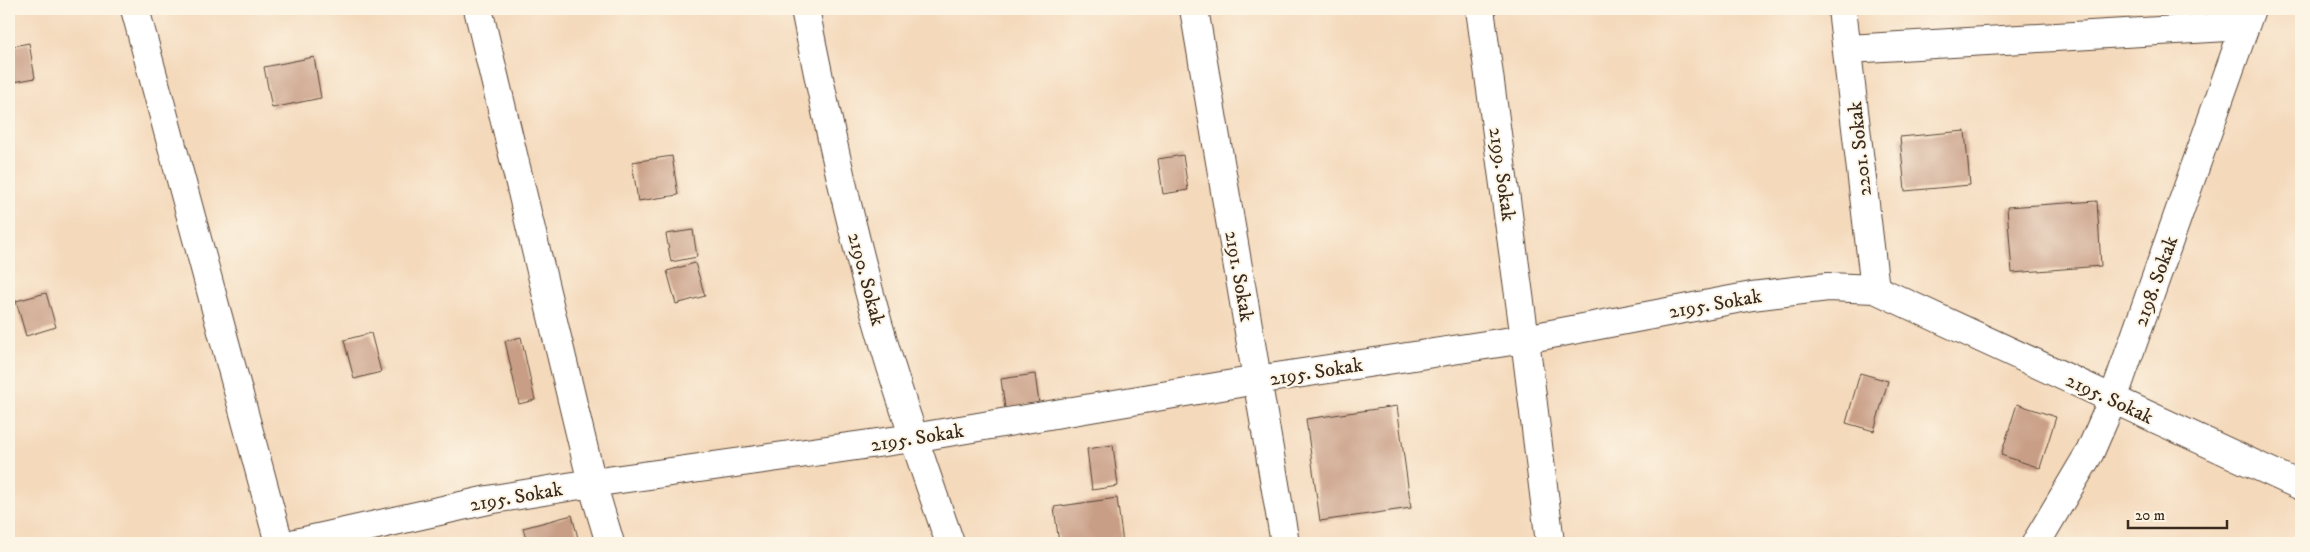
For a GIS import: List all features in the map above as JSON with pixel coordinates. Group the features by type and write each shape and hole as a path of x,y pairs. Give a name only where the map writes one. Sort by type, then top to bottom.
{"street":[{"path":"135,9 279,543"},
{"path":"478,9 592,483 610,543"},
{"name":"2190. Sokak","path":"805,9 849,212 879,327 913,438 950,543"},
{"name":"2191. Sokak","path":"1194,9 1285,543"},
{"name":"2199. Sokak","path":"1480,9 1525,339 1550,543"},
{"name":"2201. Sokak","path":"1842,9 1876,289"},
{"path":"1848,49 2248,17"},
{"name":"2198. Sokak","path":"2036,543 2090,452 2113,399 2248,17"},
{"name":"2195. Sokak","path":"296,543 488,500 592,483 913,438 1257,380 1525,339 1752,296 1828,287 1876,289 2301,486"},
{"name":"2199. Sokak","path":"1525,339 1558,543"}],"building":[{"path":"29,43 35,78 9,83 9,47"},
{"path":"314,57 321,98 272,108 264,67"},
{"path":"1965,131 1970,185 1905,191 1900,137"},
{"path":"1183,155 1188,190 1163,194 1158,159"},
{"path":"672,156 678,195 638,201 632,162"},
{"path":"2097,201 2101,266 2012,273 2007,207"},
{"path":"693,230 697,257 671,262 666,234"},
{"path":"695,263 705,296 676,304 667,271"},
{"path":"46,293 56,327 26,336 16,301"},
{"path":"371,333 381,372 354,379 344,340"},
{"path":"521,337 535,400 519,404 505,341"},
{"path":"1860,373 1888,381 1874,431 1846,423"},
{"path":"1035,374 1039,403 1005,408 1001,379"},
{"path":"2017,404 2056,417 2040,468 2001,455"},
{"path":"1397,406 1411,508 1320,521 1306,419"},
{"path":"1113,445 1118,486 1092,490 1087,449"},
{"path":"1117,498 1123,543 1059,543 1054,507"},
{"path":"572,515 578,538 560,543 527,543 523,528"},
{"path":"1899,538 1916,543 1898,543"}]}
